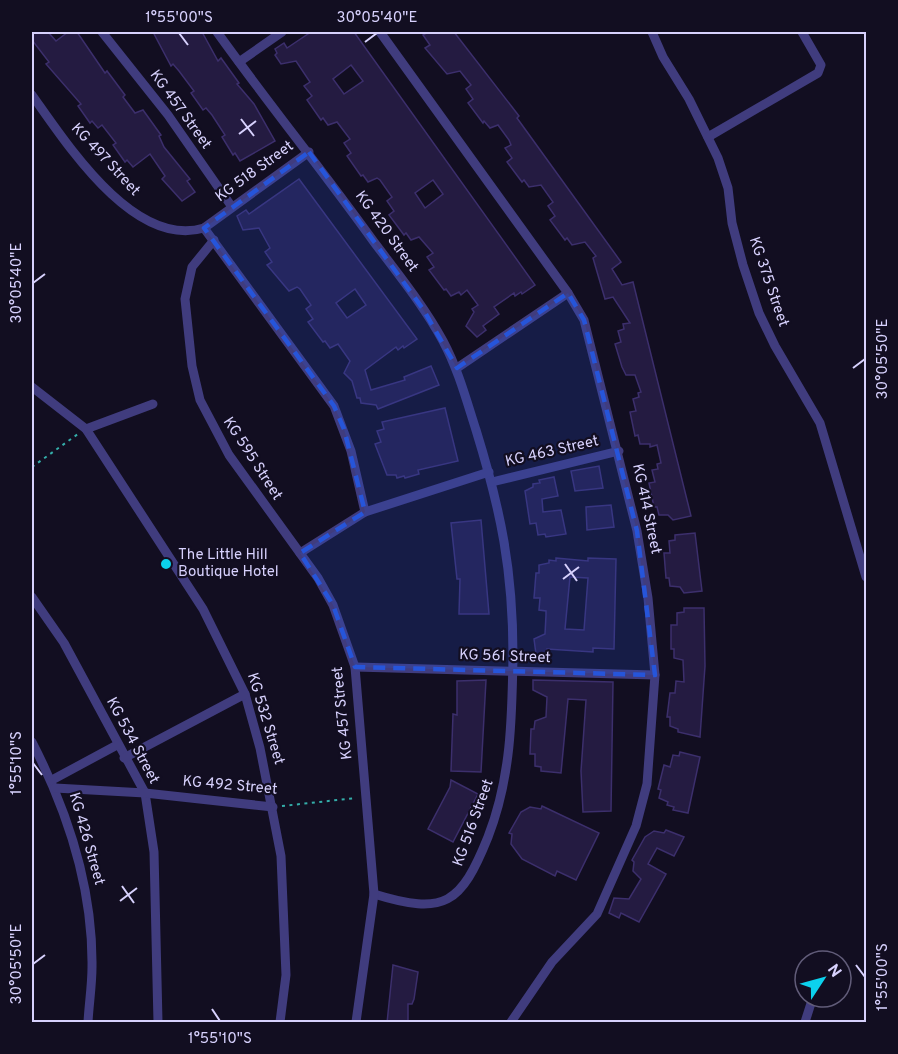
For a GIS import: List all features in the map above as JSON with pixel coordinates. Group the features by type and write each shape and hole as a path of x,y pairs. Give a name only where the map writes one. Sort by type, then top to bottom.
{"street":[{"name":"KG 457 Street","path":"102,32 168,115 231,207"},
{"name":"KG 420 Street","path":"218,32 423,309 457,368 490,477"},
{"path":"239,62 282,32"},
{"name":"KG 414 Street","path":"380,32 568,293 584,320 619,451 637,531 648,598 655,675 647,784 636,826 597,914 552,962 511,1023"},
{"name":"KG 375 Street","path":"652,32 663,57 708,137 728,188 732,223 759,313 775,346 820,423 867,577"},
{"path":"708,137 818,73 821,65 802,32"},
{"name":"KG 497 Street","path":"32,96 80,159 117,199 146,221 161,227 191,232 204,228"},
{"name":"KG 518 Street","path":"204,228 309,152"},
{"path":"204,228 334,405 351,451 365,512 300,553"},
{"name":"KG 595 Street","path":"214,240 192,267 185,299 196,385 207,417 229,455 300,553"},
{"path":"457,368 568,293"},
{"name":"KG 532 Street","path":"32,387 86,429 203,609 244,694 273,807 284,893 286,975 280,1023"},
{"path":"86,429 153,404"},
{"name":"KG 463 Street","path":"365,512 490,477 619,451"},
{"name":"KG 516 Street","path":"374,894 406,903 440,903 456,895 473,873 502,799 508,771 513,672 510,569 501,513 490,477"},
{"name":"KG 457 Street","path":"300,553 333,605 355,667 374,894 357,1023"},
{"name":"KG 534 Street","path":"32,597 64,644 145,793 154,852 158,1023"},
{"name":"KG 561 Street","path":"355,667 655,675"},
{"path":"124,758 244,694"},
{"name":"KG 426 Street","path":"32,742 54,784 71,831 86,889 92,968 88,1023"},
{"path":"54,784 117,745"},
{"name":"KG 492 Street","path":"54,784 273,807"}],"path":[{"path":"32,467 86,429"},
{"name":"KG 492 Street","path":"273,807 366,797"}],"highlighted area":[{"path":"309,152 423,309 457,368 568,293 584,320 637,531 655,675 355,667 333,605 300,553 365,512 344,429 334,406 204,228"}],"building":[{"path":"32,32 48,32 56,41 68,32 77,32 105,73 107,71 125,95 123,97 135,113 143,110 161,135 159,136 164,147 190,179 187,181 195,192 182,201 162,179 165,176 150,154 133,167 127,160 125,162 113,145 116,143 102,125 98,128 92,121 90,123 78,106 81,104 46,64 49,62 32,40"},
{"path":"153,32 202,32 218,61 221,58 239,83 237,84 254,104 275,141 240,161 235,153 233,155 222,137 225,135 212,115 206,108 203,110 191,93 194,91 173,64 171,66"},
{"path":"311,32 354,32 535,285 522,294 521,292 515,296 514,293 494,307 499,314 483,326 486,330 477,337 466,326 474,312 472,309 478,305 467,290 461,295 459,292 451,296 429,270 434,267 427,257 433,253 419,237 411,240 406,233 404,235 389,215 394,211 387,201 392,197 380,180 377,178 368,182 363,175 361,176 347,156 351,153 344,143 350,139 337,122 328,125 323,118 321,120 307,100 312,96 304,86 310,82 296,61 281,64 275,55 277,53 275,49 284,43 287,48","holes":["351,65 363,81 344,94 333,79","433,180 443,194 425,208 415,193"]},
{"path":"428,32 454,32 519,116 517,118 621,262 612,269 622,285 633,282 691,516 673,520 668,515 659,515 657,507 654,507 649,483 655,482 652,470 658,469 657,464 661,463 657,445 650,447 650,444 640,444 638,435 635,436 630,412 636,411 633,399 639,397 638,393 641,392 635,375 626,375 615,344 621,342 618,331 624,329 623,324 630,323 613,297 605,299 593,258 596,256 585,242 572,245 567,238 565,240 550,220 555,216 548,206 553,202 541,185 529,187 524,180 522,182 507,162 512,158 505,148 511,145 509,140 498,125 490,128 484,121 483,123 468,103 473,99 466,89 471,85 460,71 447,74 425,48 430,45 423,35"},
{"path":"299,179 417,339 404,348 403,346 398,350 396,347 365,370 371,390 405,380 404,377 431,366 439,385 378,409 376,405 361,403 360,398 357,398 352,381 344,373 350,361 338,344 330,348 325,341 323,342 308,322 313,319 306,309 311,305 300,289 297,287 289,291 267,265 272,262 265,252 270,248 259,228 243,230 237,216 246,210 249,214","holes":["355,289 366,305 347,318 336,303"]},
{"path":"445,408 458,461 418,470 419,474 405,478 404,476 397,478 396,475 387,475 375,444 381,442 377,431 384,429 382,422"},
{"path":"599,466 603,488 575,491 571,471"},
{"path":"554,477 558,496 542,499 543,512 561,510 566,534 546,537 545,534 538,535 536,523 530,524 525,491 533,487 533,484 540,483 539,480"},
{"path":"611,505 614,527 587,530 586,507"},
{"path":"481,520 489,614 459,614 460,579 457,579 451,523"},
{"path":"695,533 702,591 684,593 680,587 670,586 669,578 666,578 664,553 670,553 669,541 675,540 675,535"},
{"path":"556,558 588,561 588,558 616,559 614,649 593,648 593,652 547,649 547,654 536,654 534,639 545,634 546,611 539,610 540,598 534,598 536,573 539,573 539,565 549,563 549,560 556,561","holes":["570,577 588,578 584,630 565,629"]},
{"path":"684,608 704,608 705,666 700,737 678,732 678,729 670,726 670,717 667,717 670,693 675,693 676,681 684,682 683,660 674,658 674,649 671,649 671,625 677,625 677,613 684,612"},
{"path":"486,680 481,772 451,771 453,714 457,715 457,681"},
{"path":"533,680 613,682 611,811 583,812 581,771 586,700 568,699 561,773 541,771 541,767 535,766 535,754 530,754 531,729 534,729 535,721 546,717 547,697 533,690"},
{"path":"680,752 700,757 688,813 673,810 674,807 667,805 668,802 659,798 661,790 658,789 664,765 670,767 673,755 679,756"},
{"path":"451,780 478,794 453,842 428,829 450,787"},
{"path":"542,806 599,833 576,880 557,871 555,876 522,859 511,844 512,834 509,833 521,812 530,807 541,809"},
{"path":"666,830 684,837 674,856 657,848 648,864 666,874 639,922 621,913 619,918 609,913 614,898 629,899 641,879 633,871 634,862 632,860 645,837 654,831 664,833"},
{"path":"393,965 418,972 414,999 412,1004 408,1004 408,1023 387,1023"}],"place":[{"name":"The Little Hill Boutique Hotel","path":"166,564"}]}
